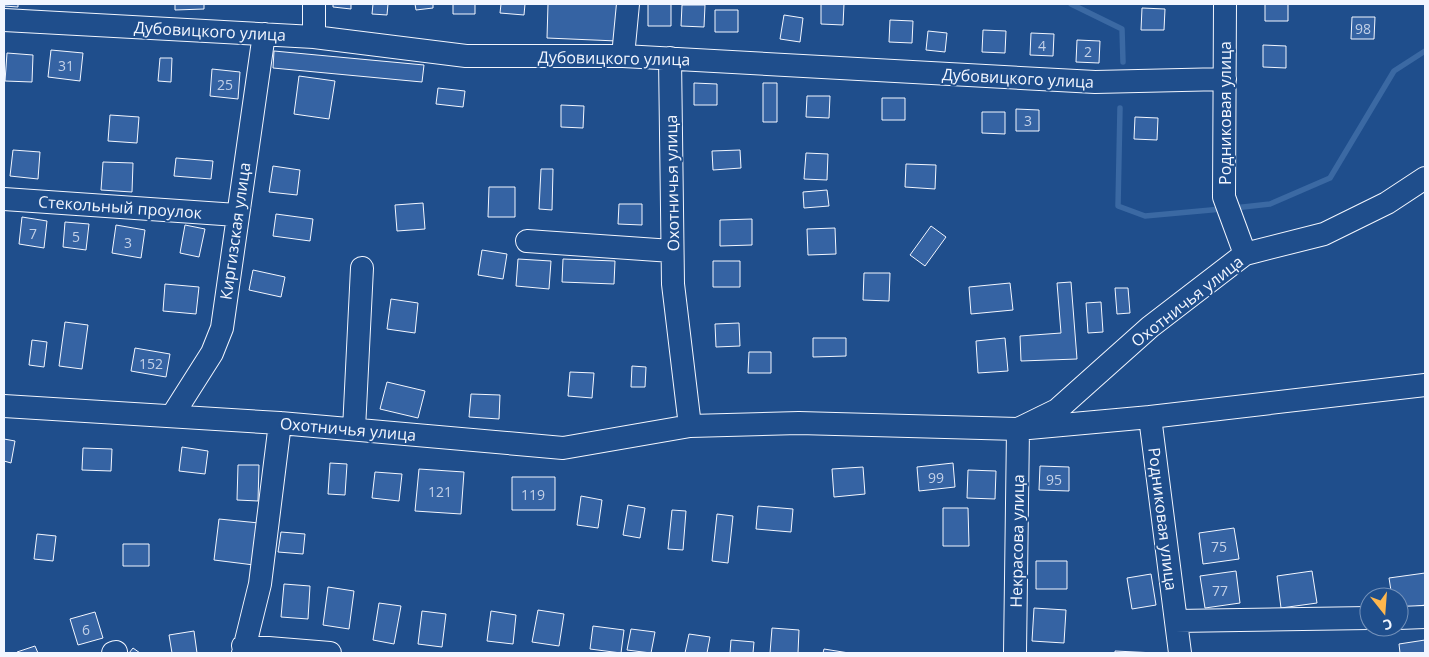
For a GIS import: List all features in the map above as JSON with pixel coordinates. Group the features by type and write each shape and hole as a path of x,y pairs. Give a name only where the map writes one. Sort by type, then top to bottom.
{"street":[{"path":"314,4 314,37"},
{"path":"624,56 628,4"},
{"name":"Родниковая улица","path":"1226,4 1224,196 1245,254"},
{"name":"Дубовицкого улица","path":"4,20 314,37 466,56 624,56 1095,82 1225,79"},
{"name":"Киргизская улица","path":"172,416 212,353 222,328 264,34"},
{"name":"Охотничья улица","path":"670,58 673,284 690,426"},
{"name":"Охотничья улица","path":"1018,429 1057,410 1150,327 1245,254 1324,234 1387,203 1425,178"},
{"name":"Стекольный проулок","path":"4,199 237,215"},
{"path":"527,241 672,252"},
{"path":"354,429 362,268"},
{"name":"Охотничья улица","path":"4,406 280,423 563,448 690,426 799,423 1018,429 1150,417 1425,385"},
{"name":"Родниковая улица","path":"1150,417 1180,653"},
{"path":"280,423 260,584 243,650 330,653"},
{"name":"Некрасова улица","path":"1015,653 1018,429"},
{"path":"1409,618 1425,617"},
{"path":"1176,621 1359,618"}],"building":[{"path":"4,4 18,4 18,7 4,6"},
{"path":"175,4 204,4 204,9 175,10"},
{"path":"333,4 351,4 351,9 333,7"},
{"path":"373,4 388,4 387,15 372,14"},
{"path":"415,4 433,4 433,8 416,10"},
{"path":"453,4 475,4 475,14 453,14"},
{"path":"501,4 525,4 524,15 500,13"},
{"path":"548,4 618,4 617,41 547,38"},
{"path":"648,4 671,4 671,26 648,26"},
{"path":"821,4 844,4 843,25 821,24"},
{"path":"1265,4 1288,4 1288,21 1265,21"},
{"path":"682,5 705,5 704,27 681,26"},
{"path":"1142,8 1165,9 1164,30 1141,30"},
{"path":"715,10 738,10 738,32 715,32"},
{"path":"784,15 803,18 800,42 780,39"},
{"path":"1352,17 1375,17 1374,39 1351,39"},
{"path":"890,20 913,21 912,43 889,42"},
{"path":"983,30 1006,31 1005,53 982,52"},
{"path":"928,31 947,33 945,52 926,50"},
{"path":"1031,33 1054,34 1053,56 1030,55"},
{"path":"1077,40 1100,41 1099,63 1076,62"},
{"path":"1263,45 1286,46 1286,68 1263,67"},
{"path":"51,50 83,53 80,81 48,77"},
{"path":"274,51 424,65 422,82 273,68"},
{"path":"7,53 33,55 32,82 5,81"},
{"path":"160,58 172,58 171,82 158,81"},
{"path":"212,69 240,72 238,99 210,96"},
{"path":"299,76 335,81 329,119 294,114"},
{"path":"694,83 717,84 717,105 694,105"},
{"path":"763,83 777,83 777,122 763,122"},
{"path":"438,88 465,91 463,107 436,104"},
{"path":"807,96 830,96 829,118 806,117"},
{"path":"882,98 905,98 905,120 882,120"},
{"path":"561,105 584,106 583,128 561,127"},
{"path":"1016,109 1039,110 1039,131 1016,131"},
{"path":"982,112 1005,112 1005,134 982,133"},
{"path":"110,115 139,117 137,143 108,141"},
{"path":"1135,117 1158,118 1157,140 1134,139"},
{"path":"13,150 40,152 38,179 10,176"},
{"path":"740,150 741,168 713,170 712,151"},
{"path":"806,153 828,154 827,180 804,179"},
{"path":"176,158 213,161 211,179 174,176"},
{"path":"103,162 133,163 132,192 101,190"},
{"path":"906,164 936,165 935,189 905,187"},
{"path":"273,166 300,170 297,195 269,192"},
{"path":"541,169 553,169 552,210 539,209"},
{"path":"489,187 515,187 515,217 488,217"},
{"path":"827,190 829,206 804,208 803,192"},
{"path":"423,203 425,229 397,231 395,205"},
{"path":"619,204 642,204 642,225 618,224"},
{"path":"276,214 313,219 310,241 273,236"},
{"path":"22,217 47,221 44,248 19,244"},
{"path":"752,219 752,245 720,246 720,220"},
{"path":"65,222 89,224 86,250 63,247"},
{"path":"116,225 145,230 141,258 112,253"},
{"path":"185,225 205,229 199,257 180,253"},
{"path":"931,226 946,237 925,266 910,255"},
{"path":"835,228 836,254 808,255 807,229"},
{"path":"482,250 507,254 503,279 478,275"},
{"path":"518,259 551,261 549,289 516,286"},
{"path":"563,259 615,261 614,284 562,282"},
{"path":"713,261 740,261 740,287 713,287"},
{"path":"253,270 285,277 281,297 249,290"},
{"path":"864,273 890,273 889,301 863,300"},
{"path":"1071,282 1077,359 1021,361 1020,336 1061,333 1057,283"},
{"path":"1010,283 1013,310 971,314 969,287"},
{"path":"165,284 199,287 196,314 163,311"},
{"path":"1115,288 1128,288 1130,313 1117,314"},
{"path":"391,299 418,303 415,333 387,329"},
{"path":"1101,302 1103,332 1088,333 1086,303"},
{"path":"65,322 88,325 82,369 59,366"},
{"path":"739,323 740,346 716,347 715,324"},
{"path":"813,338 846,338 846,356 813,357"},
{"path":"1005,338 1008,371 978,373 976,341"},
{"path":"32,340 47,342 44,367 29,365"},
{"path":"135,348 170,354 166,377 131,371"},
{"path":"749,352 771,352 771,373 748,373"},
{"path":"632,366 646,367 645,387 631,387"},
{"path":"570,372 594,373 592,398 568,396"},
{"path":"387,382 425,391 418,418 380,409"},
{"path":"471,394 500,395 499,419 469,417"},
{"path":"4,439 15,441 11,463 4,461"},
{"path":"182,447 208,451 205,474 179,471"},
{"path":"83,448 112,449 111,471 82,470"},
{"path":"330,463 347,464 345,495 328,494"},
{"path":"953,463 955,487 919,491 917,467"},
{"path":"238,465 259,465 258,501 237,500"},
{"path":"1040,466 1069,467 1069,491 1039,490"},
{"path":"863,467 865,494 834,497 832,469"},
{"path":"419,469 464,472 461,514 415,511"},
{"path":"968,470 996,471 995,499 967,498"},
{"path":"375,472 402,474 399,501 372,498"},
{"path":"512,477 555,477 555,510 512,510"},
{"path":"581,496 602,500 598,528 577,525"},
{"path":"628,505 645,508 640,538 623,535"},
{"path":"758,506 793,509 791,532 756,529"},
{"path":"943,508 968,508 969,546 943,546"},
{"path":"672,510 686,511 683,550 668,549"},
{"path":"717,514 733,516 728,563 712,561"},
{"path":"219,519 259,523 254,565 214,560"},
{"path":"1234,528 1239,559 1203,564 1199,533"},
{"path":"281,532 305,534 303,554 278,552"},
{"path":"37,534 56,536 53,561 34,559"},
{"path":"123,544 149,544 149,566 123,566"},
{"path":"1036,561 1067,561 1067,589 1036,589"},
{"path":"1236,571 1240,603 1205,608 1200,576"},
{"path":"1312,571 1317,603 1281,608 1277,576"},
{"path":"1425,573 1425,605 1409,607 1409,587 1390,587 1389,578"},
{"path":"1151,574 1156,605 1132,609 1127,578"},
{"path":"284,584 310,586 308,619 281,617"},
{"path":"328,587 354,591 349,629 323,625"},
{"path":"379,603 401,606 394,644 373,640"},
{"path":"1034,608 1066,610 1064,643 1032,641"},
{"path":"538,610 564,614 559,646 532,642"},
{"path":"422,611 446,614 442,647 418,644"},
{"path":"491,611 516,615 513,644 487,641"},
{"path":"95,612 103,638 78,645 70,619"},
{"path":"593,626 624,630 621,653 590,649"},
{"path":"772,628 799,630 798,653 770,653"},
{"path":"631,629 655,632 651,653 627,650"},
{"path":"194,631 197,653 172,653 169,635"},
{"path":"689,634 710,637 707,653 685,653"},
{"path":"731,640 754,642 753,653 730,653"},
{"path":"1425,640 1425,653 1400,653 1399,644"},
{"path":"35,646 38,653 17,653 17,652"},
{"path":"133,648 140,653 129,653"},
{"path":"824,649 849,653 823,653"},
{"path":"1115,651 1156,653 1115,653"}],"waterway":[{"path":"1071,4 1122,29 1123,62"},
{"path":"1234,208 1270,204 1330,178 1394,71 1425,51"},
{"path":"1120,108 1118,206 1145,216 1222,209"}]}
